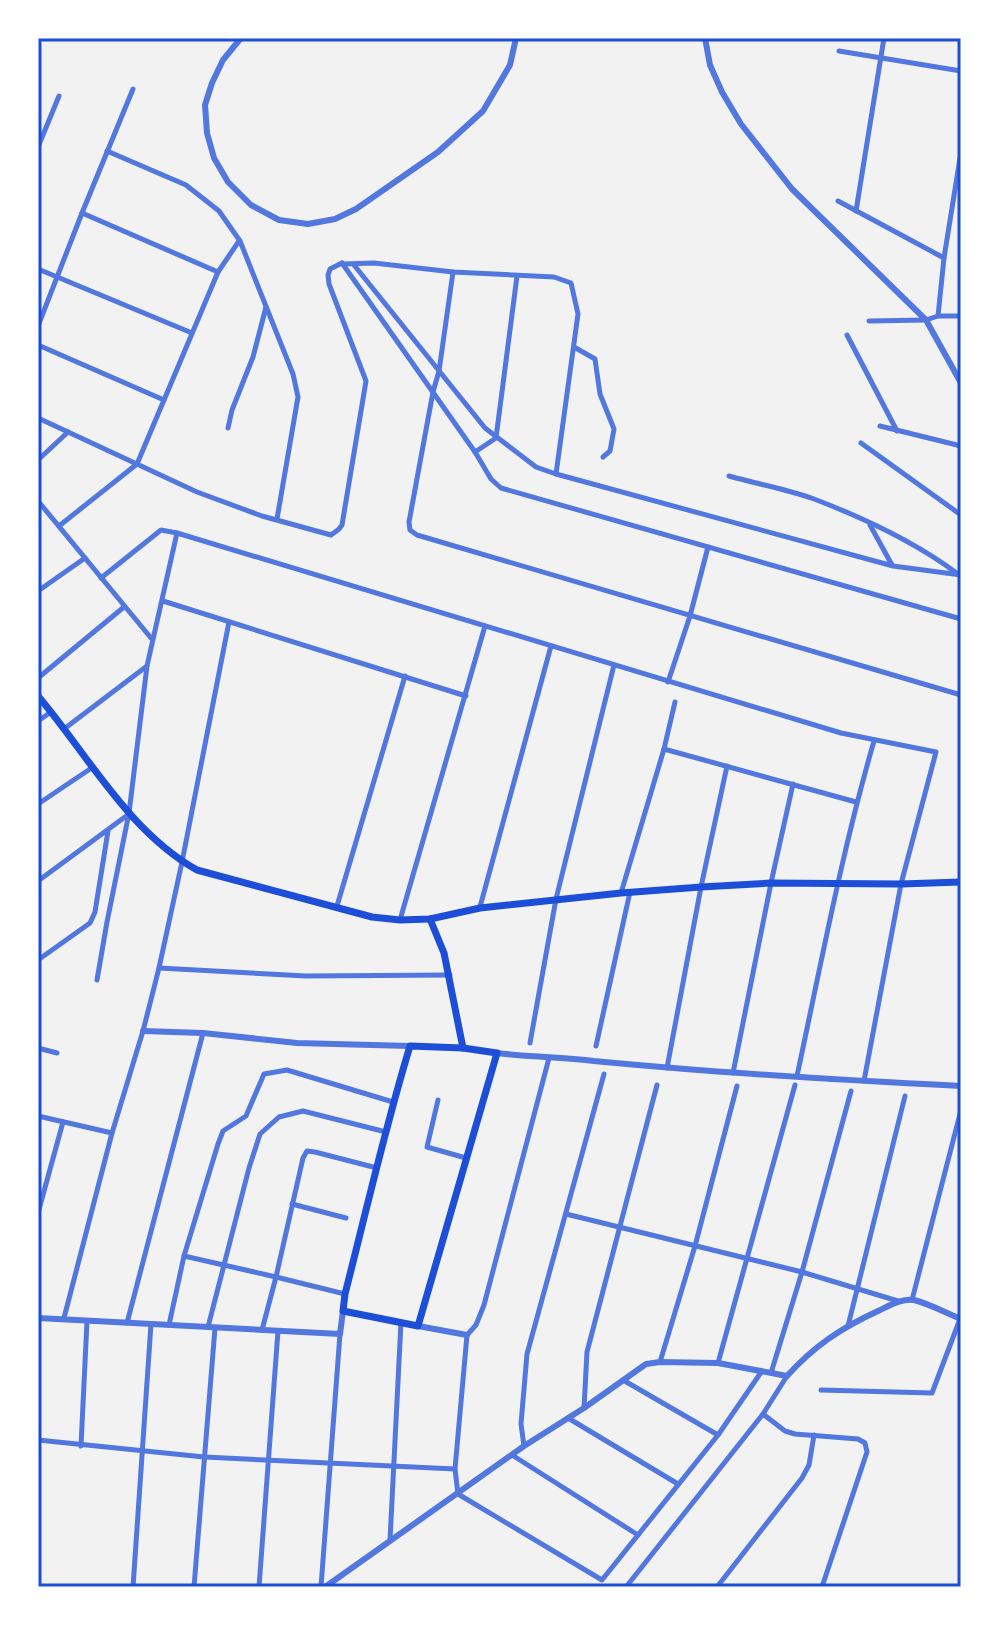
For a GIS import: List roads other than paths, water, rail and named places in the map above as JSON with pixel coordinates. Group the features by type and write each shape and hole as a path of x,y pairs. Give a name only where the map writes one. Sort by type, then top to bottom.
{"main road":[{"path":"38,696 129,813 182,862 197,870 372,917 430,919 480,908 556,899 701,887 771,883 961,882"},
{"path":"430,919 450,975 463,1048"},
{"path":"410,1046 463,1048 497,1053 418,1326 343,1311 393,1102 410,1046"}],"street":[{"path":"241,38 223,60 205,105 207,133 214,158 228,182 251,205 279,220 308,224 335,219 356,209 438,152 483,111 510,65 516,38"},
{"path":"705,38 710,65 741,124 792,189 926,320 961,383"},
{"path":"856,211 884,38"},
{"path":"839,51 961,71"},
{"path":"38,326 133,89"},
{"path":"38,147 59,96"},
{"path":"107,151 186,185 219,211 240,241 293,374 298,397 277,519"},
{"path":"938,316 961,152"},
{"path":"953,196 961,202"},
{"path":"838,201 944,258"},
{"path":"82,213 218,272"},
{"path":"59,526 137,464 218,272 240,241"},
{"path":"342,263 491,479 501,488 961,619"},
{"path":"38,418 197,492 262,516 331,535 342,525 366,381 329,284 330,269 342,263 374,263 453,272 554,277 571,283 578,314 556,474"},
{"path":"354,265 485,428 536,467 893,566 960,575"},
{"path":"38,269 192,333"},
{"path":"453,272 439,371 409,522 410,530 417,535 961,695"},
{"path":"475,452 496,438 517,276"},
{"path":"228,428 253,357 266,306"},
{"path":"869,321 961,316"},
{"path":"847,335 897,431"},
{"path":"38,345 164,400"},
{"path":"574,347 595,359 600,394 614,429 610,451 603,457"},
{"path":"880,426 961,446"},
{"path":"38,460 68,432"},
{"path":"861,443 961,515"},
{"path":"729,476 812,499 869,523 929,553 960,575"},
{"path":"38,501 152,639"},
{"path":"869,523 893,566"},
{"path":"101,578 161,530 177,533 841,733 936,752 901,884 864,1081"},
{"path":"97,980 129,813 147,666 177,533"},
{"path":"668,682 708,547"},
{"path":"38,591 85,558"},
{"path":"163,601 466,696"},
{"path":"38,678 124,607"},
{"path":"64,1318 159,968 229,622"},
{"path":"400,920 485,626"},
{"path":"480,908 551,646"},
{"path":"530,1043 556,899 614,665"},
{"path":"63,729 147,666"},
{"path":"337,906 405,676"},
{"path":"596,1046 626,892 675,702"},
{"path":"38,721 51,712"},
{"path":"797,1076 837,884 874,741"},
{"path":"664,749 856,802"},
{"path":"667,1068 727,766"},
{"path":"38,804 93,767"},
{"path":"733,1073 793,784"},
{"path":"38,881 129,813"},
{"path":"38,960 90,923 95,912 108,831"},
{"path":"159,968 306,976 450,975"},
{"path":"143,1031 203,1033 297,1043 410,1046"},
{"path":"127,1323 203,1033"},
{"path":"38,1048 57,1053"},
{"path":"497,1053 733,1073 961,1086"},
{"path":"458,1494 455,1469 467,1335 476,1325 484,1305 549,1058"},
{"path":"169,1325 184,1256 223,1131 246,1116 264,1074 287,1070 393,1102"},
{"path":"524,1446 521,1424 527,1354 604,1074"},
{"path":"584,1408 587,1352 657,1085"},
{"path":"718,1363 795,1085"},
{"path":"660,1362 695,1246 737,1086"},
{"path":"771,1373 851,1091"},
{"path":"848,1326 905,1096"},
{"path":"438,1100 427,1147 466,1158"},
{"path":"912,1300 961,1110"},
{"path":"194,1587 211,1328 224,1264 260,1134 279,1117 303,1111 386,1132"},
{"path":"38,1116 112,1133"},
{"path":"38,1213 63,1122"},
{"path":"262,1330 307,1151 378,1168"},
{"path":"292,1204 346,1218"},
{"path":"566,1214 802,1272 899,1302"},
{"path":"184,1256 345,1294"},
{"path":"626,1587 763,1414 801,1359 829,1337 899,1302 912,1300 960,1319 932,1393 821,1390"},
{"path":"323,1587 343,1311"},
{"path":"38,1318 340,1334"},
{"path":"81,1446 87,1321"},
{"path":"390,1540 401,1322"},
{"path":"133,1587 151,1324"},
{"path":"418,1326 467,1335"},
{"path":"259,1587 278,1331"},
{"path":"323,1587 646,1364 718,1363 787,1376"},
{"path":"458,1494 602,1580 718,1435 762,1371"},
{"path":"622,1379 718,1435"},
{"path":"763,1414 785,1431 795,1434 858,1439 865,1443 867,1452 822,1587"},
{"path":"568,1418 678,1484"},
{"path":"717,1587 802,1478 809,1465 814,1435"},
{"path":"38,1440 204,1457 455,1469"},
{"path":"512,1455 638,1535"}]}
